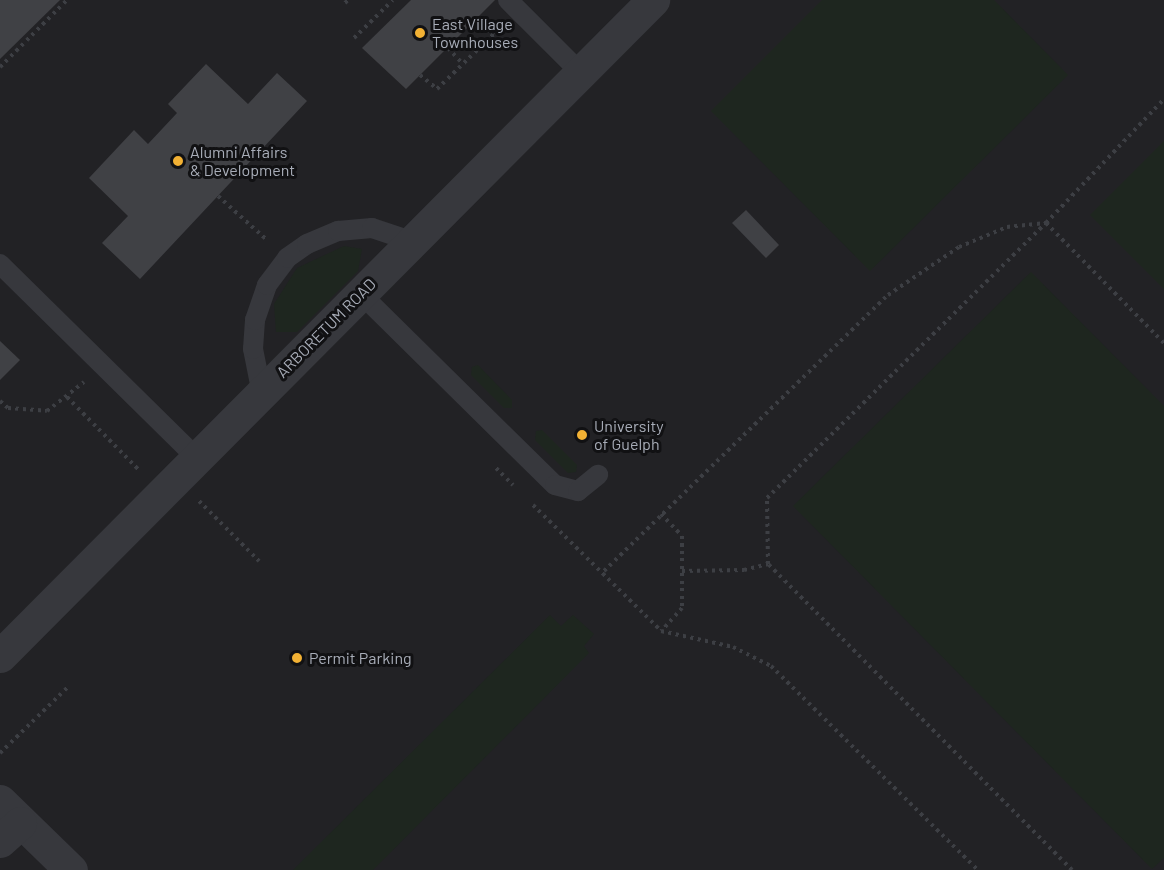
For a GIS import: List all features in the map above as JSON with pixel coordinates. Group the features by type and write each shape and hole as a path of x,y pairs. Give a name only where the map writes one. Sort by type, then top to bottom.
{"street":[{"name":"ARBORETUM ROAD","path":"0,656 198,459 411,241 582,74 653,0"},
{"path":"7,822 70,870"}],"lane":[{"path":"513,5 582,74"},
{"path":"262,394 253,349 255,320 267,285 287,258 307,244 338,231 372,228 411,241"},
{"path":"0,264 198,459"},
{"path":"361,294 555,485 578,491 598,474"}],"path":[{"path":"0,68 67,0"},
{"path":"354,39 393,0"},
{"path":"420,75 437,89 493,35 513,5"},
{"path":"477,19 493,35"},
{"path":"448,48 464,64"},
{"path":"1072,870 768,564 767,498 1046,223 1164,99"},
{"path":"218,196 287,258"},
{"path":"1046,223 1164,343"},
{"path":"604,571 888,294 959,247 1007,227 1046,223"},
{"path":"0,401 8,408 47,411 68,397 102,365"},
{"path":"68,397 141,472"},
{"path":"496,468 520,492"},
{"path":"193,495 259,561"},
{"path":"528,500 604,571 661,631 733,647 771,666 978,870"},
{"path":"661,514 682,536 682,608 661,631"},
{"path":"682,571 744,570 768,564"},
{"path":"0,753 69,686"}],"shaded area":[{"name":"University of Guelph","path":"0,0 1164,0 1164,870 0,870"},
{"path":"822,0 994,0 1068,75 870,271 711,111"},
{"path":"1164,141 1164,289 1090,215"},
{"path":"344,246 362,249 358,271 297,332 276,332 274,304 297,268"},
{"path":"1031,272 1164,406 1164,858 1152,869 793,506"},
{"path":"478,365 512,400 512,408 504,408 471,375 472,367"},
{"path":"542,430 577,465 576,472 568,473 535,440 536,431"},
{"path":"550,615 561,626 573,615 594,634 584,646 589,653 373,870 293,870"}],"building":[{"path":"0,0 60,0 0,59"},
{"name":"East Village Townhouses","path":"411,0 495,0 406,89 362,48"},
{"name":"Alumni Affairs & Development","path":"206,64 248,104 277,73 307,101 140,279 102,243 128,216 89,178 134,130 148,144 177,113 168,104"},
{"path":"746,210 779,245 766,258 732,223"},
{"path":"0,341 20,360 0,380"}],"place":[{"name":"East Village Townhouses","path":"420,33"},
{"name":"Alumni Affairs & Development","path":"178,161"},
{"name":"University of Guelph","path":"582,435"},
{"name":"Permit Parking","path":"297,658"}]}
